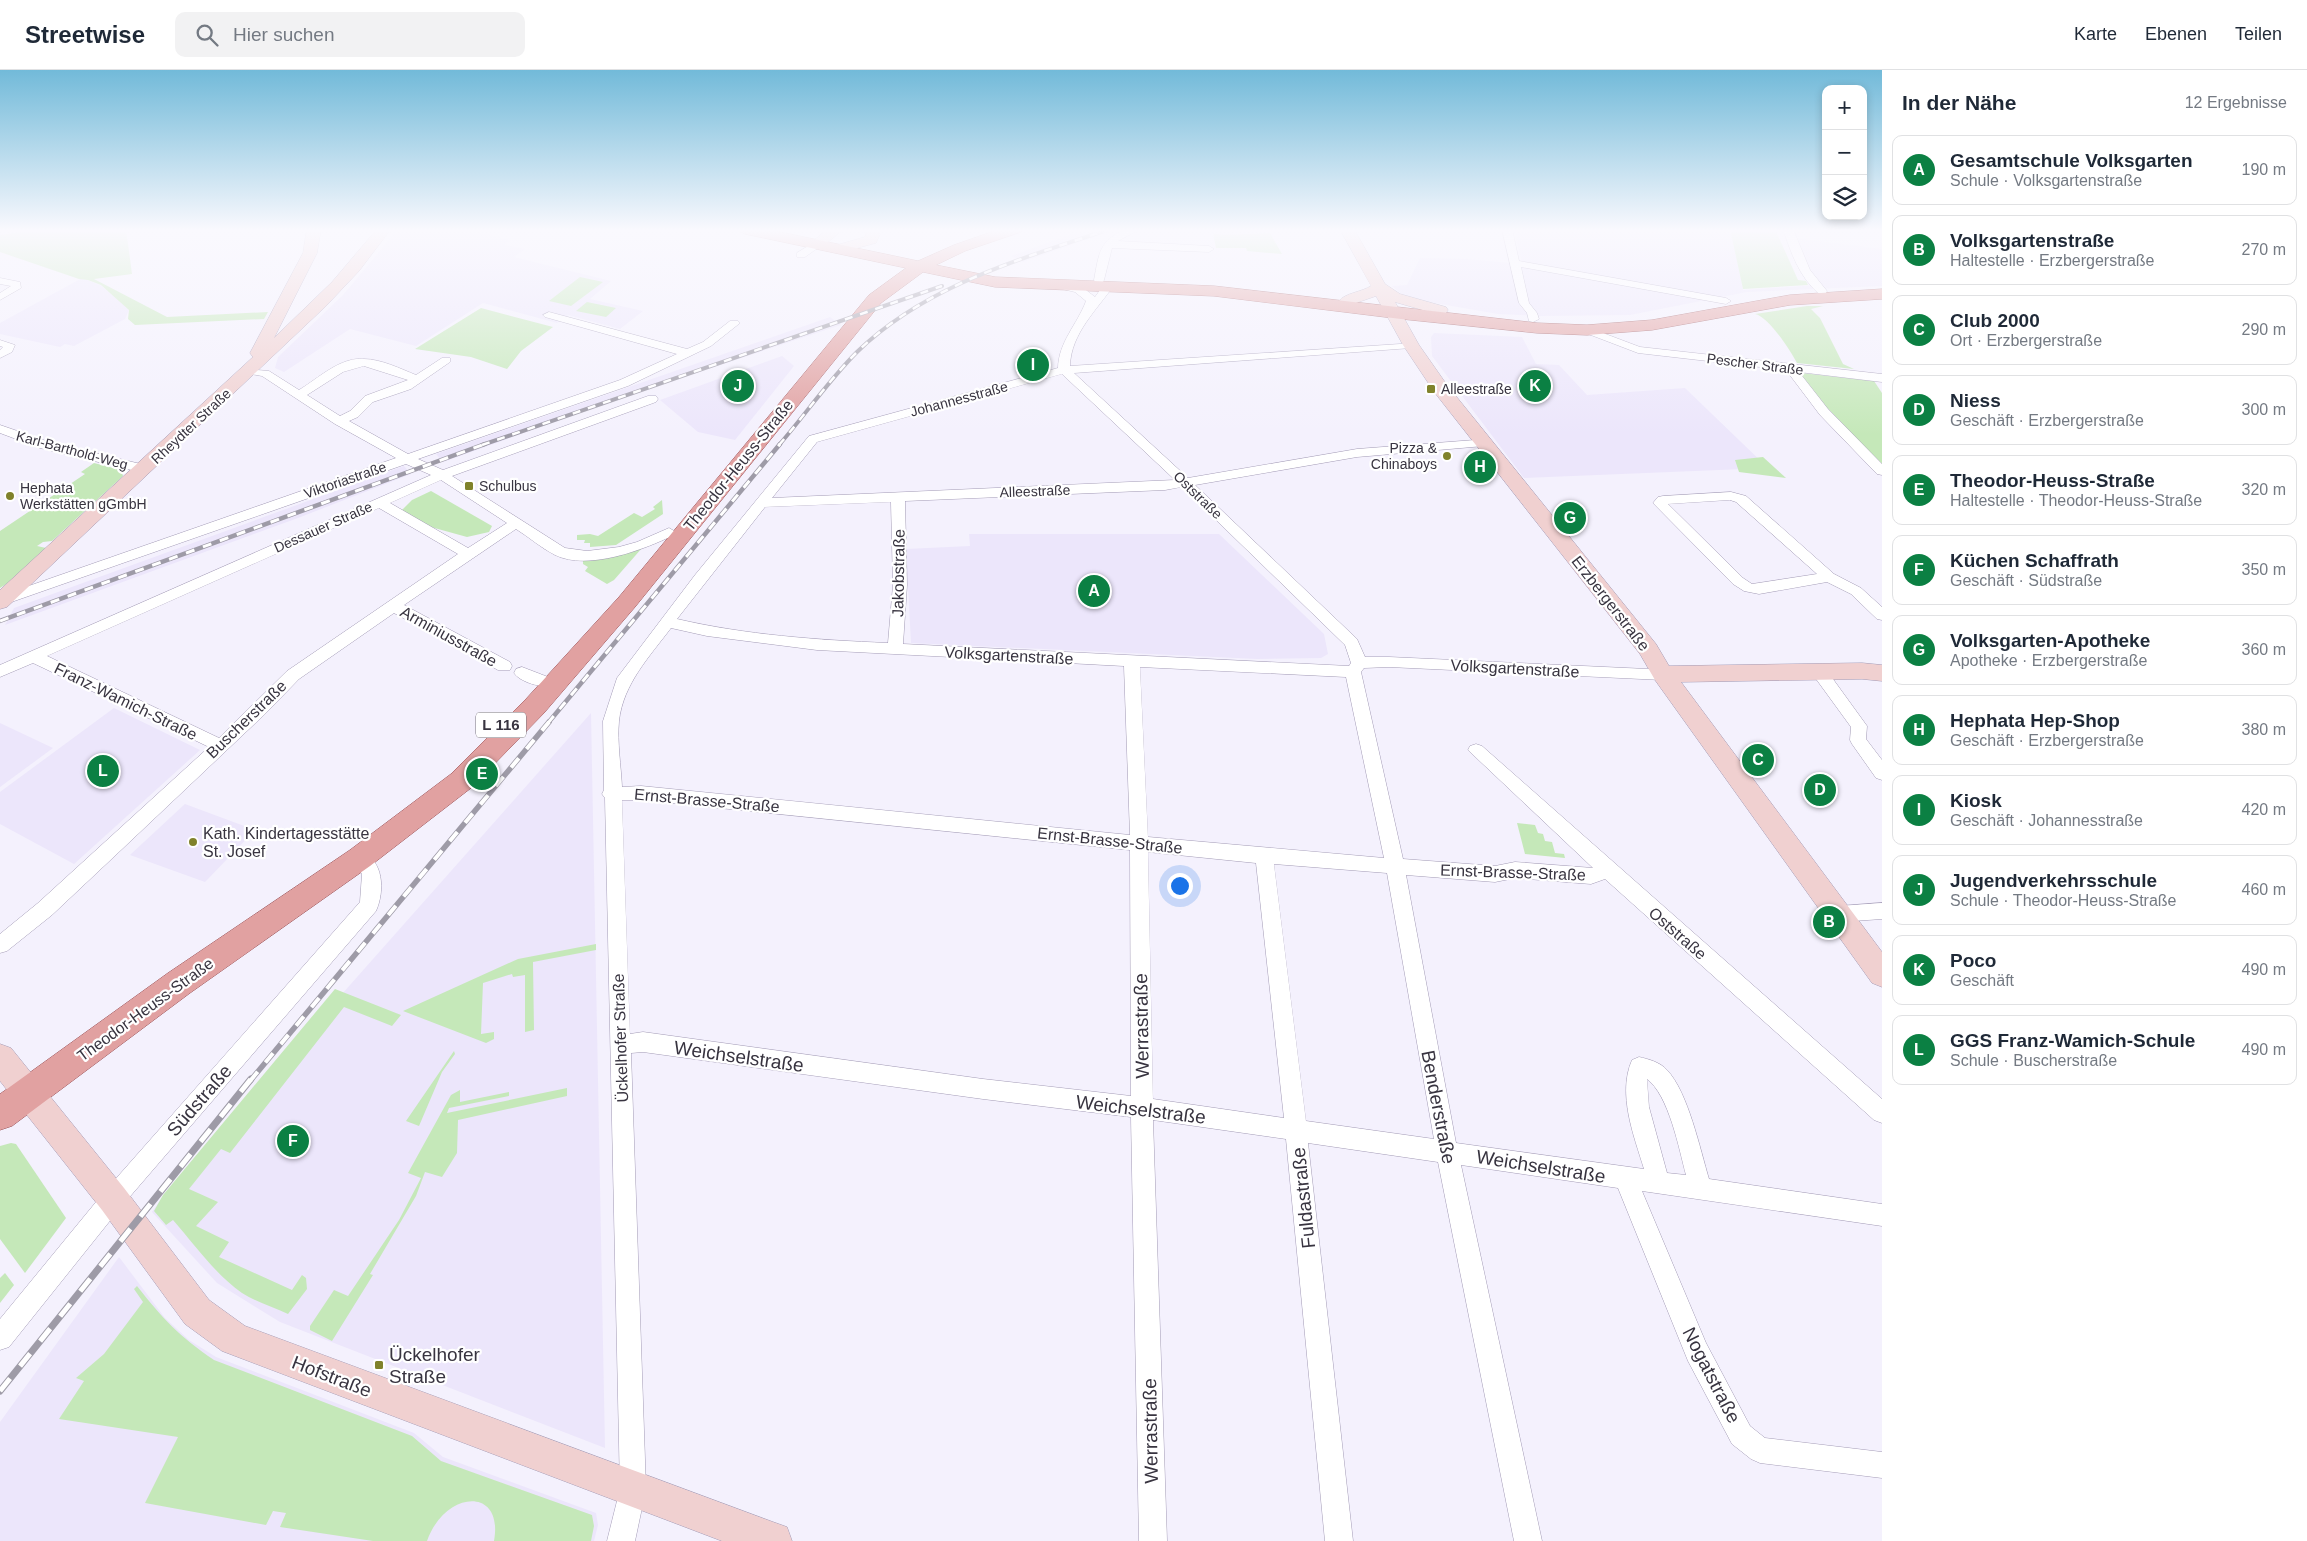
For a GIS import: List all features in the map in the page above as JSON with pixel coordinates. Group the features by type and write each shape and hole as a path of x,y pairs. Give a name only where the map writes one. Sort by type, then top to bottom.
{"main road":[{"name":"Rheydter Straße","path":"249,371 287,298"},
{"name":"Rheydter Straße","path":"0,601 209,411 325,298"},
{"name":"Theodor-Heuss-Straße","path":"0,1114 12,1082 353,848 450,774 488,738 532,678 669,532 844,325 862,298"},
{"name":"Theodor-Heuss-Straße","path":"12,1082 179,983 360,858 461,781 535,706 627,602 877,298"},
{"path":"1279,298 1587,330 1652,324 1790,300 1814,298"},
{"path":"1317,298 1390,309"},
{"path":"1346,301 1357,298"},
{"name":"Erzbergerstraße","path":"1384,298 1411,345 1441,388 1648,649 1663,674 1882,974"},
{"path":"1397,298 1439,314 1600,321 1644,318 1741,298"},
{"path":"1411,345 1421,327 1439,314"},
{"path":"267,336 286,335"},
{"name":"Volksgartenstraße","path":"1663,674 1882,673"},
{"name":"Hofstraße","path":"12,1082 113,1199 197,1312 234,1339 773,1541"}],"street":[{"path":"1086,315 1090,298"},
{"path":"1064,370 1064,351 1095,298"},
{"path":"1523,298 1532,313 1532,319"},
{"path":"1707,298 1726,301"},
{"path":"549,315 688,353"},
{"name":"Viktoriastraße","path":"0,601 624,383 715,340 734,323"},
{"path":"1617,328 1618,338 1629,348"},
{"name":"Pescher Straße","path":"1587,330 1629,348 1882,378"},
{"path":"0,343 9,345 8,350 0,355"},
{"name":"Johannesstraße","path":"664,626 700,578 813,439 1064,370 1411,345"},
{"path":"339,421 354,414 369,400 396,391 446,360"},
{"path":"298,395 341,368 358,362 365,362 412,377 415,380"},
{"path":"1790,368 1824,412 1882,471"},
{"name":"Oststraße","path":"1064,370 1187,484 1352,644 1356,667"},
{"path":"249,371 265,373 339,421 407,459 442,475 561,552 575,555 619,551 642,545 669,532"},
{"name":"Dessauer Straße","path":"0,670 442,475 652,399"},
{"name":"Karl-Barthold-Weg","path":"0,429 45,445 144,469"},
{"name":"Alleestraße","path":"762,502 1187,484 1295,462 1357,453 1484,442"},
{"path":"1829,577 1803,583 1749,588 1731,574 1660,503 1663,500 1731,496 1742,499 1829,577 1856,591 1882,615"},
{"name":"Jakobstraße","path":"895,649 900,585 898,497"},
{"path":"379,502 468,554"},
{"name":"Buscherstraße","path":"0,945 92,866 293,675 516,523"},
{"name":"Arminiusstraße","path":"394,606 504,666"},
{"name":"Volksgartenstraße","path":"664,626 766,639 895,649 1132,661 1356,667 1389,662 1663,674"},
{"name":"Ückelhofer Straße","path":"621,1541 633,1489 622,1044 611,721 618,694 625,678 664,626"},
{"name":"Franz-Wamich-Straße","path":"33,656 219,745"},
{"name":"Werrastraße","path":"1132,661 1139,843 1142,1108 1153,1541"},
{"name":"Benderstraße","path":"1356,667 1447,1152 1528,1541"},
{"path":"1819,672 1859,726 1858,740 1882,773"},
{"name":"Oststraße","path":"1476,750 1882,1113"},
{"name":"Ernst-Brasse-Straße","path":"612,794 641,793 1264,856 1494,874 1515,870 1591,876 1608,870"},
{"name":"Fuldastraße","path":"1264,856 1296,1131 1338,1541"},
{"name":"Südstraße","path":"0,1338 113,1199 369,906 374,882 368,863 360,858"},
{"path":"1839,914 1882,911"},
{"name":"Weichselstraße","path":"622,1044 643,1042 983,1089 1142,1108 1626,1180 1882,1215"},
{"path":"1659,1184 1636,1100 1636,1074 1639,1067 1649,1068 1660,1077 1675,1106 1701,1189"},
{"name":"Nogatstraße","path":"1626,1180 1697,1352 1741,1435 1760,1450 1882,1465"}],"shaded area":[{"path":"46,298 116,298 129,310 125,319 74,346 65,344 60,347 0,334 0,323"},
{"path":"340,298 592,298 590,299 643,311 620,329 568,315 557,323 483,303 416,346 350,329 284,372 275,368 278,357"},
{"path":"1406,298 1718,298 1630,315 1541,316 1498,314"},
{"path":"830,317 841,325 632,394 443,462 436,454"},
{"path":"1434,333 1522,337 1536,364 1559,365 1587,395 1685,388 1768,468 1524,478 1432,356 1431,337"},
{"path":"782,356 794,366 735,440 698,432 660,400"},
{"path":"404,466 411,474 298,518 5,625 14,608"},
{"path":"969,534 1219,534 1324,634 1328,654 1321,658 1257,659 911,643 906,549 970,546"},
{"path":"114,708 200,750 74,864 0,824 0,792"},
{"path":"591,713 605,1448 280,1322 217,1283 152,1212 163,1196"},
{"path":"0,723 53,748 0,787"},
{"name":"Kath. Kindertagesstätte St. Josef","path":"185,804 255,830 205,882 130,855"},
{"path":"119,1257 165,1318 189,1340 216,1357 414,1433 443,1457 596,1513 598,1525 594,1541 0,1541 0,1422"}],"green space":[{"path":"115,298 130,298 167,317 268,312 264,319 135,325 128,319 129,310"},
{"path":"553,298 582,298 571,306 549,301"},
{"path":"587,302 616,308 606,317 576,311"},
{"path":"1807,306 1823,306 1811,309 1820,318 1843,364 1854,369 1797,363 1785,343 1772,327 1755,314"},
{"path":"481,308 553,327 521,351 507,369 471,357 415,349"},
{"path":"1800,374 1874,381 1882,393 1882,465 1829,414"},
{"path":"1763,457 1786,478 1739,472 1735,460"},
{"path":"94,463 121,470 123,476 52,541 43,542 37,546 46,548 11,581 0,588 0,531 85,474 81,472"},
{"path":"431,491 492,526 489,532 467,537 420,524 400,512 412,500"},
{"path":"662,500 663,514 616,545 590,547 590,543 584,543 585,540 577,540 577,535 590,534 598,536 634,513 642,517 655,509 653,507"},
{"path":"642,548 614,580 607,584 585,571 588,567 583,564 583,559"},
{"path":"1517,823 1535,825 1538,833 1543,834 1545,841 1552,842 1555,853 1564,854 1565,858 1525,854"},
{"path":"596,944 596,950 533,962 534,1030 525,1032 525,975 513,977 512,974 483,983 481,1034 494,1032 494,1039 486,1043 403,1011 518,959"},
{"path":"335,989 401,1015 392,1026 344,1007 230,1153 221,1149 189,1189 218,1202 196,1226 229,1242 219,1257 292,1290 302,1275 306,1278 307,1289 288,1314 242,1293 214,1268 173,1220 166,1225 154,1211 163,1195"},
{"path":"454,1051 455,1054 442,1072 419,1126 406,1121"},
{"path":"567,1088 567,1096 458,1120 457,1153 442,1177 425,1172 416,1196 370,1274 373,1275 332,1341 310,1330 310,1326 334,1290 348,1296 399,1220 421,1178 408,1173 451,1095 460,1090 460,1102 509,1092 509,1096 449,1108 447,1113"},
{"path":"11,1143 16,1144 66,1218 25,1273 0,1239 0,1146"},
{"path":"5,1273 14,1285 0,1303 0,1278"},
{"path":"137,1286 172,1326 214,1360 412,1436 441,1461 592,1515 594,1526 591,1541 494,1541 495,1523 490,1511 482,1503 471,1501 459,1504 446,1512 435,1524 427,1541 373,1541 280,1527 286,1513 273,1511 266,1525 145,1503 178,1437 59,1419 84,1381 76,1378 104,1354 143,1302 134,1289"}],"railway":[{"path":"482,445 908,298"},
{"path":"779,445 857,352 884,329 934,298"},
{"path":"0,621 485,444"},
{"path":"548,723 780,444"},
{"path":"250,1081 549,722"},
{"path":"0,1391 251,1079"}],"place":[{"name":"Kiosk","path":"1033,365"},
{"name":"Jugendverkehrsschule","path":"738,386"},
{"name":"Poco","path":"1535,386"},
{"name":"Alleestraße","path":"1431,389"},
{"name":"Pizza & Chinaboys","path":"1447,456"},
{"name":"Hephata Hep-Shop","path":"1480,467"},
{"name":"Schulbus","path":"469,486"},
{"name":"Hephata Werkstätten gGmbH","path":"10,496"},
{"name":"Volksgarten-Apotheke","path":"1570,518"},
{"name":"Gesamtschule Volksgarten","path":"1094,591"},
{"name":"Club 2000","path":"1758,760"},
{"name":"GGS Franz-Wamich-Schule","path":"103,771"},
{"name":"Theodor-Heuss-Straße","path":"482,774"},
{"name":"Niess","path":"1820,790"},
{"name":"Kath. Kindertagesstätte St. Josef","path":"193,842"},
{"name":"Volksgartenstraße","path":"1829,922"},
{"name":"Küchen Schaffrath","path":"293,1141"},
{"name":"Ückelhofer Straße","path":"379,1365"}]}
